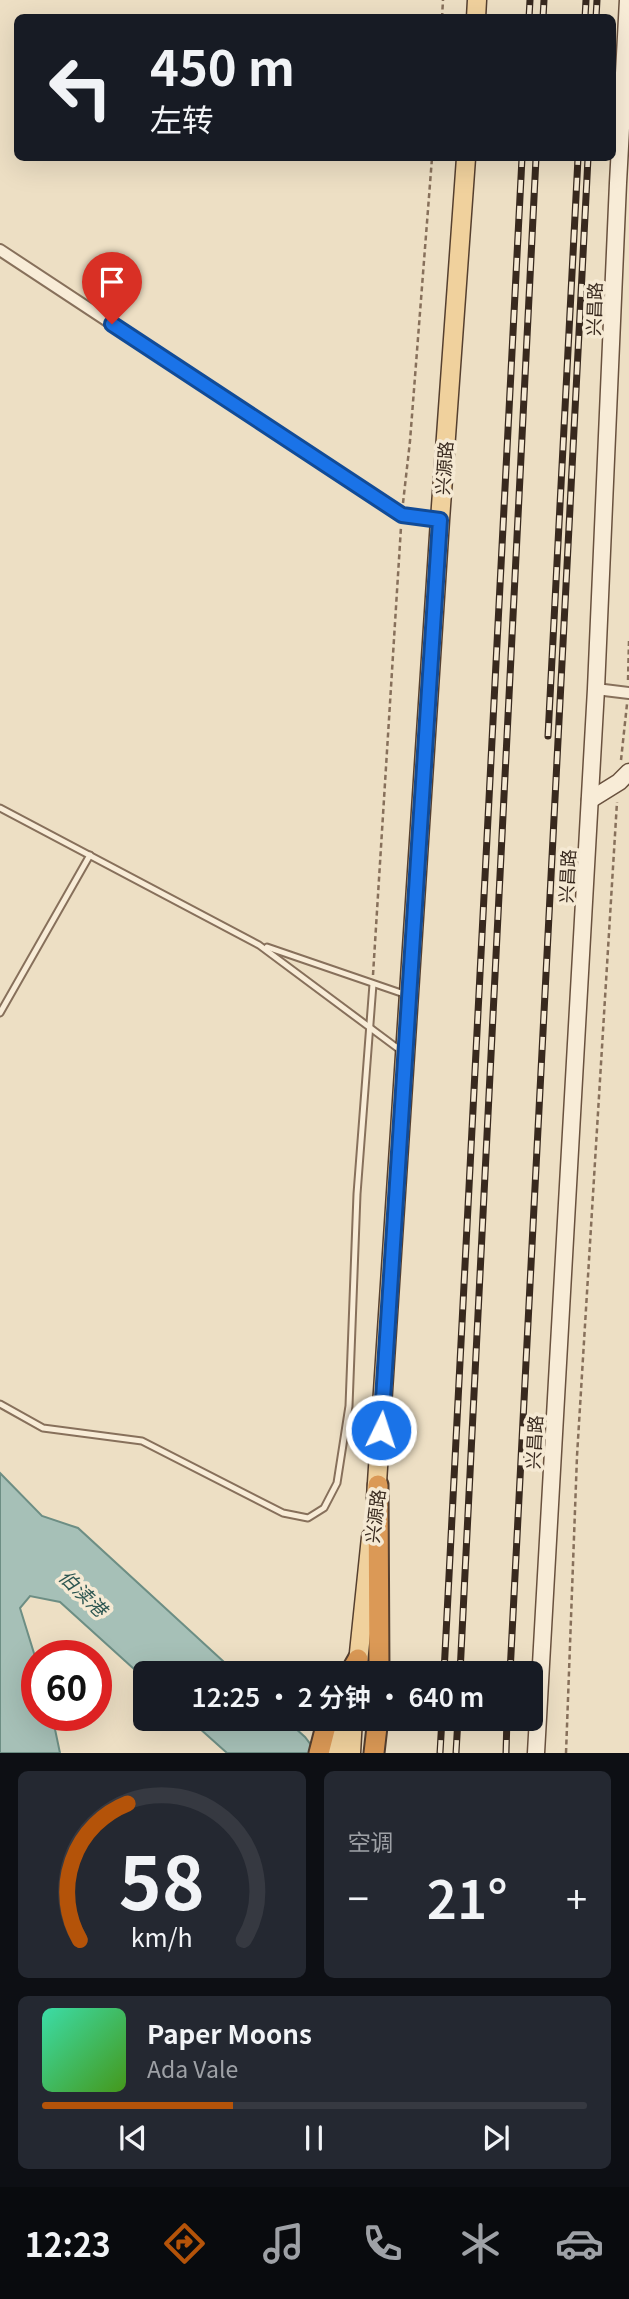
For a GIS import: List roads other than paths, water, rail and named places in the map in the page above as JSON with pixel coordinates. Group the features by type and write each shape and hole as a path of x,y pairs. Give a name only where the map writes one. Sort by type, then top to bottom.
{"highway":[{"path":"378,1485 379,1661"},
{"path":"319,1753 325,1731"},
{"path":"374,1753 376,1731"}],"main road":[{"name":"兴昌路","path":"536,1753 623,184 628,0"},
{"name":"兴源路","path":"356,1661 378,1485 466,161"},
{"path":"590,800 624,777"},
{"path":"335,1753 340,1731"},
{"path":"351,1753 353,1731"}],"street":[{"path":"0,250 402,515 440,520"},
{"path":"596,689 629,692"}],"lane":[{"path":"0,808 259,945 406,1054"},
{"path":"0,1013 90,855"},
{"path":"259,945 410,996"},
{"path":"0,1404 43,1428 142,1441 283,1513 308,1518 324,1508 337,1483 349,1406 356,1194 373,984"}],"water":[{"name":"伯渎港","path":"0,1473 42,1516 78,1528 223,1661 133,1661 133,1668 112,1649 112,1640 102,1640 60,1602 30,1596 20,1608 30,1640 21,1640 21,1731 55,1731 60,1753 0,1753"},
{"path":"202,1731 298,1731 317,1753 227,1753"}],"railway":[{"path":"529,14 530,0"},
{"path":"543,14 544,0"},
{"path":"585,14 586,0"},
{"path":"596,14 597,0"},
{"path":"445,1661 522,161"},
{"path":"461,1661 536,161"},
{"path":"548,736 578,161"},
{"path":"511,1661 588,161"},
{"path":"440,1753 441,1731"},
{"path":"456,1753 457,1731"},
{"path":"506,1753 507,1731"}]}
